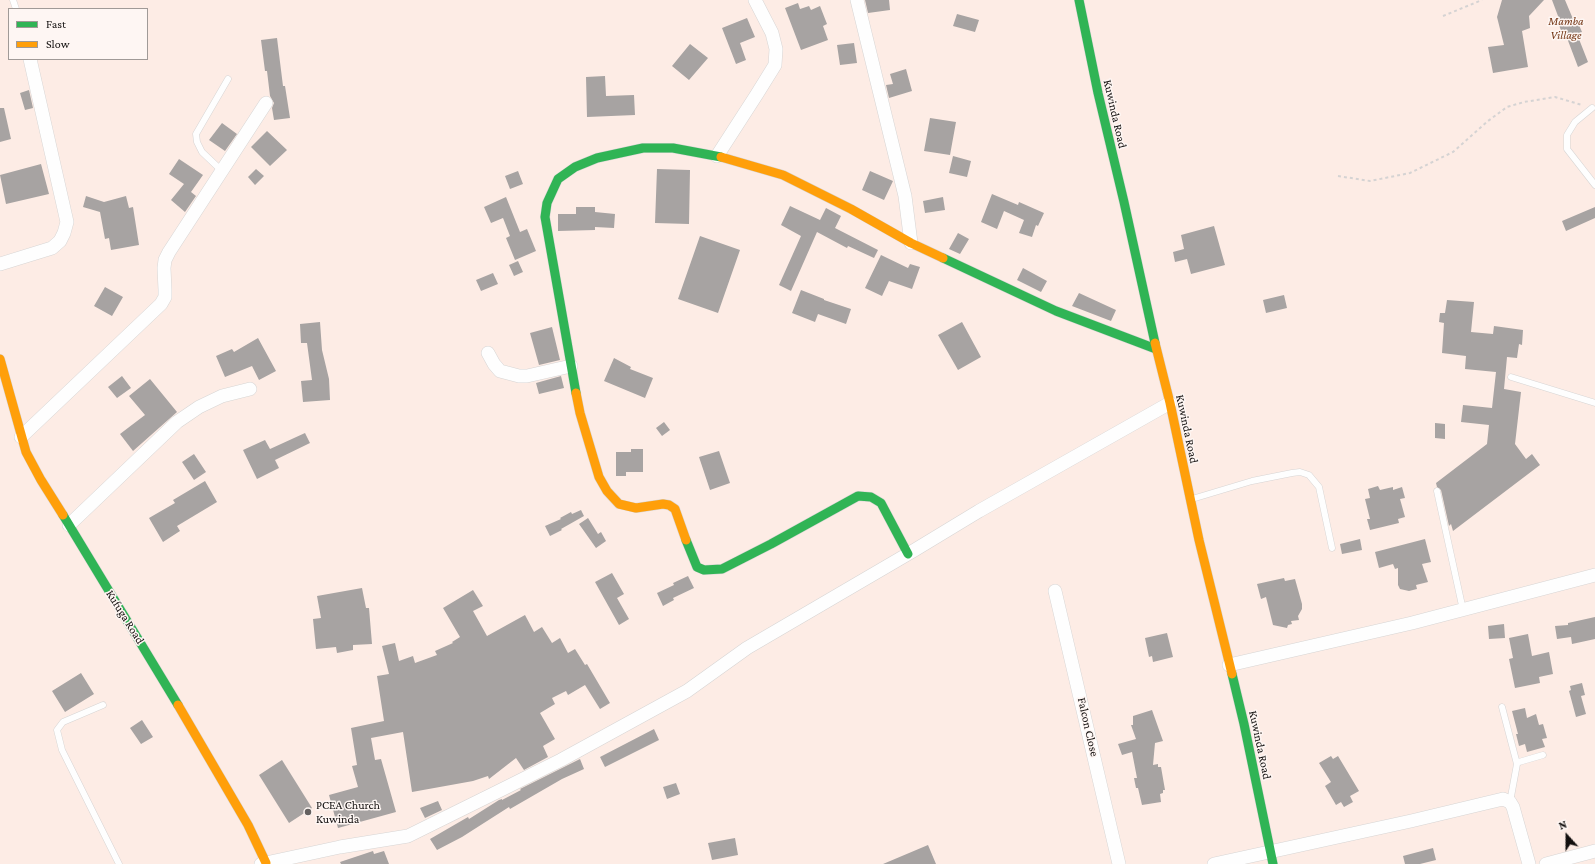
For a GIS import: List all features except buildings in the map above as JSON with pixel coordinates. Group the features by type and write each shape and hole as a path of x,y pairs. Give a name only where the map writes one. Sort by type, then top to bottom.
{"street":[{"path":"717,156 775,65 776,49 772,33 755,0"},
{"path":"857,0 905,196 911,243"},
{"name":"Kuwinda Road","path":"1079,0 1098,93 1124,202 1156,349 1170,403 1190,499 1244,724 1271,858"},
{"path":"0,264 52,248 60,241 67,222 30,60"},
{"path":"21,437 161,304 165,297 165,260 266,102"},
{"path":"908,554 881,503 871,497 858,496 722,569 704,570 697,567 674,509 669,505 663,504 636,508 620,504 607,491 598,477 580,413 544,217 547,203 558,179 575,167 596,158 643,148 673,148 717,156 738,163 765,169 783,175 851,209 911,243 1056,311 1156,349"},
{"path":"488,353 500,371 519,376 527,376 571,366"},
{"name":"Kufuga Road","path":"0,359 26,452 37,473 216,769 248,825 264,863"},
{"path":"69,525 177,422 199,407 222,396 250,389"},
{"path":"264,863 340,847 408,836 561,760 687,690 747,648 979,511 1170,403"},
{"path":"1229,665 1412,623 1595,575"},
{"name":"Falcon Close","path":"1055,591 1119,864"},
{"path":"1214,864 1271,858 1411,821 1503,800 1510,802 1513,807 1529,864"},
{"path":"1546,864 1595,851"}],"lane":[{"path":"222,171 202,152 197,142 196,134 228,79"},
{"path":"1592,108 1575,122 1567,135 1567,149 1595,185"},
{"path":"1511,377 1595,403"},
{"path":"1190,499 1252,481 1300,472 1309,475 1319,487 1332,548"},
{"path":"1437,491 1463,610"},
{"path":"103,705 63,722 58,730 62,750 119,864"},
{"path":"1502,707 1517,764 1510,802"},
{"path":"1517,764 1519,762 1543,755"}],"path":[{"path":"1443,16 1482,0"},
{"path":"1338,176 1370,181 1410,173 1453,152 1488,121 1507,107 1524,102 1555,97 1592,108"}],"green space":[{"name":"Mamba Village","path":"0,0 1595,0 1595,864 0,864"}],"traffic: fast":[{"path":"1079,0 1098,93 1155,343"},
{"path":"576,393 545,217 547,203 558,179 575,167 597,158 643,148 673,148 721,157"},
{"path":"943,258 1056,311 1156,349"},
{"path":"686,540 697,567 704,570 722,569 858,496 871,497 881,503 908,554"},
{"path":"63,515 178,705"},
{"path":"1232,674 1273,864"}],"traffic: slow":[{"path":"721,157 783,175 851,209 911,243 943,258"},
{"path":"1155,343 1170,403 1199,540 1232,674"},
{"path":"0,359 26,452 41,480 63,515"},
{"path":"576,393 580,413 599,477 607,491 619,504 636,508 663,504 669,505 675,509 686,540"},
{"path":"178,705 248,825 266,863"}],"place":[{"name":"PCEA Church Kuwinda","path":"308,812"}]}
